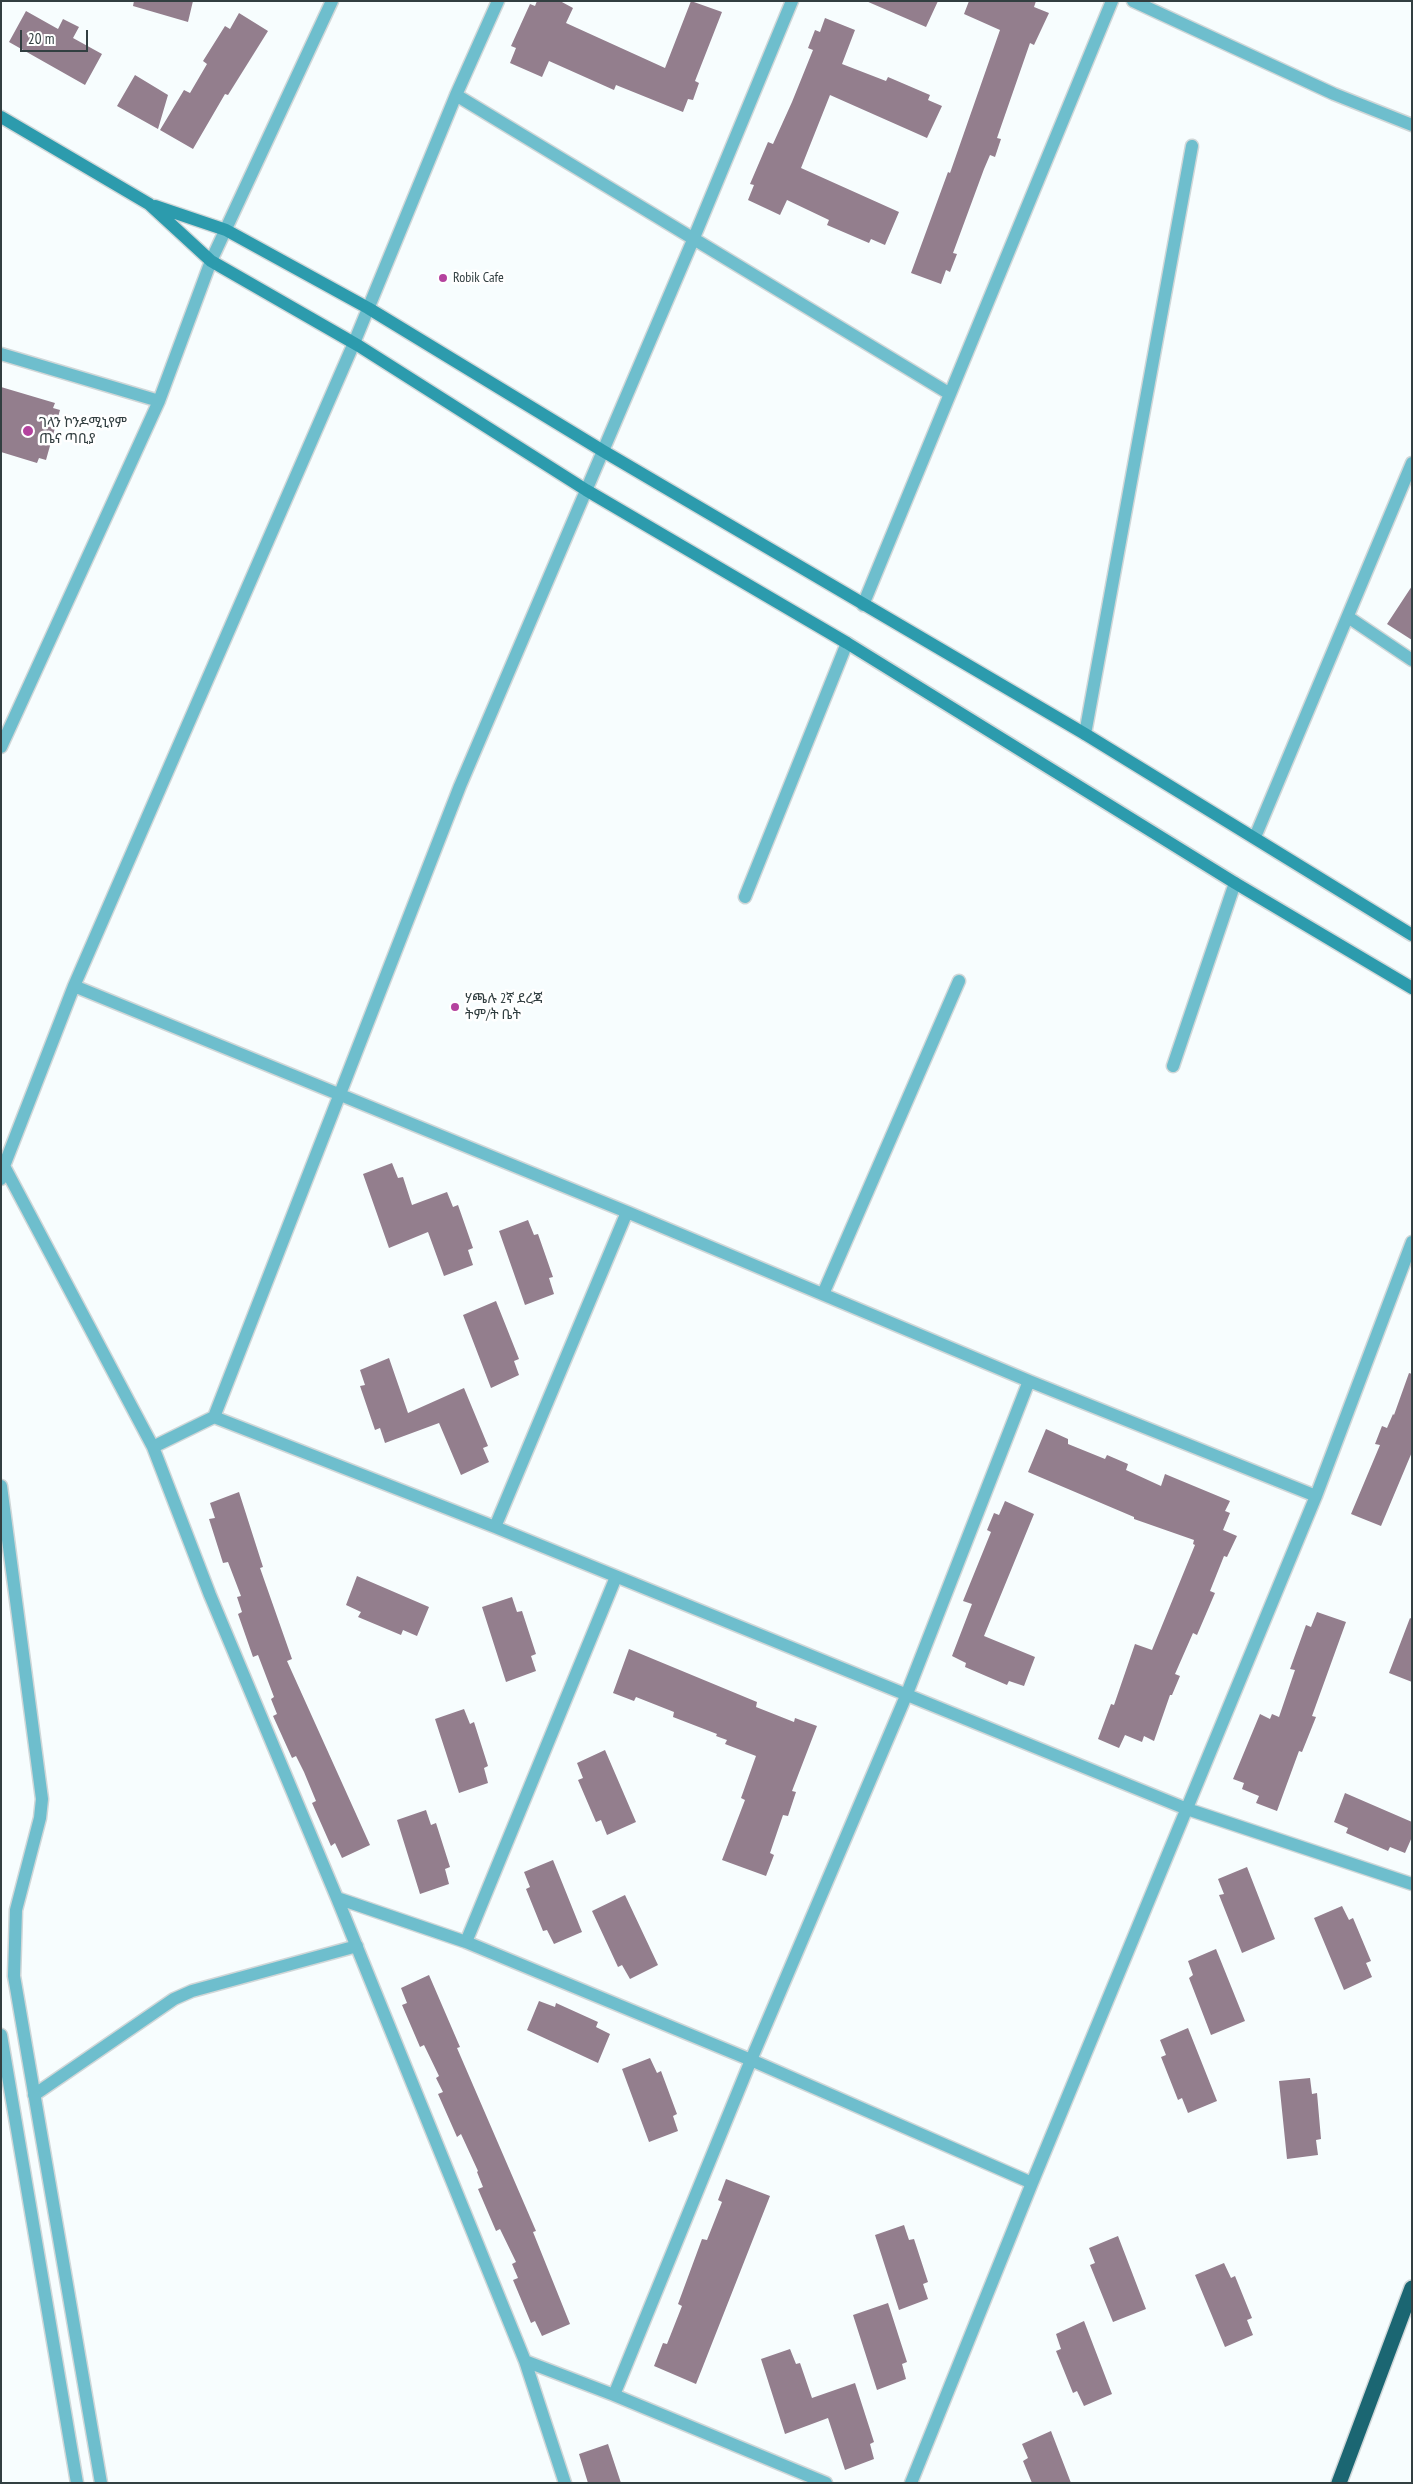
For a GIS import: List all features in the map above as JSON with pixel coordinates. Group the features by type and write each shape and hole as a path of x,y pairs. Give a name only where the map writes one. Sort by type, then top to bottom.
{"highway":[{"path":"1339,2483 1412,2288"}],"street":[{"path":"1,747 158,401 211,260 332,1"},
{"path":"1,1179 4,1166 74,986 354,343 456,95 498,1"},
{"path":"152,1447 214,1417 460,786 604,451 792,1"},
{"path":"863,605 1112,1"},
{"path":"1133,1 1334,94 1412,125"},
{"path":"456,95 950,394"},
{"path":"1,117 149,204 211,260 354,343 586,490 847,643 1234,883 1412,988"},
{"path":"1085,734 1192,146"},
{"path":"149,204 226,230 368,308 863,605 1085,734 1412,935"},
{"path":"1,354 158,401"},
{"path":"1255,837 1412,464"},
{"path":"1348,617 1412,660"},
{"path":"745,897 847,643"},
{"path":"1173,1066 1234,883"},
{"path":"823,1294 959,981"},
{"path":"74,986 627,1212 1028,1381 1316,1496"},
{"path":"4,1166 152,1447 210,1595 357,1946 525,2361 564,2483"},
{"path":"495,1527 627,1212"},
{"path":"910,2483 1316,1496 1412,1242"},
{"path":"614,2395 751,2060 906,1696 1028,1381"},
{"path":"214,1417 495,1527 616,1578 1187,1809 1412,1884"},
{"path":"1,1486 42,1798 40,1818 16,1910 14,1976 101,2483"},
{"path":"466,1942 616,1578"},
{"path":"337,1898 466,1942 751,2060 1032,2183"},
{"path":"34,2095 174,1999 192,1991 357,1946"},
{"path":"1,2035 6,2092 77,2483"},
{"path":"525,2361 614,2395 826,2483"}],"building":[{"path":"134,1 193,1 188,22 133,6"},
{"path":"537,1 560,1 573,8 566,23 665,68 691,1 722,12 695,81 699,83 693,100 688,99 683,112 616,85 614,90 549,61 542,77 510,63 516,48 511,46 530,4 535,6"},
{"path":"866,1 938,1 926,27"},
{"path":"969,1 1036,1 1034,7 1049,13 1034,45 1030,43 997,138 1001,139 995,157 990,155 984,169 953,253 957,254 950,272 946,270 941,284 911,273 948,172 950,173 1000,30 964,14"},
{"path":"26,11 58,29 63,19 79,27 73,38 102,54 85,85 9,42"},
{"path":"239,13 268,31 228,95 225,94 193,149 160,130 184,90 190,93 207,64 203,61 225,26 230,29"},
{"path":"825,18 855,30 842,64 886,81 888,77 930,95 928,100 942,106 927,138 830,95 801,168 899,212 885,245 871,239 869,243 827,225 829,220 787,200 780,215 748,200 754,185 750,184 768,142 773,144 813,50 808,48 815,30 820,32"},
{"path":"135,75 168,95 158,129 117,106"},
{"name":"ገላን ኮንዶሚኒየም ጤና ጣቢያ","path":"1,387 55,403 53,408 60,410 46,460 39,458 37,463 1,452"},
{"path":"1412,586 1412,640 1387,624"},
{"path":"392,1163 398,1178 403,1177 412,1205 447,1192 453,1207 458,1205 473,1248 468,1250 473,1265 444,1276 428,1232 389,1248 363,1174"},
{"path":"528,1220 534,1235 538,1234 553,1277 549,1278 554,1294 525,1305 499,1231"},
{"path":"496,1301 519,1359 514,1361 519,1375 491,1388 463,1315"},
{"path":"389,1358 408,1413 464,1388 488,1446 483,1448 489,1462 461,1475 439,1423 385,1443 380,1428 375,1430 360,1386 365,1385 360,1370"},
{"path":"1409,1373 1412,1374 1412,1452 1381,1526 1351,1514 1380,1445 1375,1444 1382,1426 1387,1428 1394,1415"},
{"path":"1046,1429 1068,1439 1068,1444 1105,1459 1107,1455 1128,1464 1126,1470 1161,1486 1165,1474 1230,1501 1225,1511 1230,1513 1223,1530 1237,1536 1227,1557 1224,1556 1210,1591 1215,1593 1197,1635 1193,1633 1175,1674 1180,1676 1172,1695 1170,1695 1154,1741 1144,1736 1142,1742 1125,1735 1119,1748 1098,1739 1111,1704 1114,1705 1135,1644 1152,1650 1195,1545 1193,1544 1194,1540 1134,1519 1134,1517 1028,1472"},
{"path":"239,1492 263,1567 260,1568 292,1659 287,1661 370,1845 342,1858 335,1843 331,1846 312,1803 316,1801 304,1772 296,1756 292,1758 273,1716 277,1714 271,1699 274,1697 258,1655 253,1657 238,1614 242,1612 237,1597 241,1596 228,1562 223,1563 209,1519 215,1518 210,1503"},
{"path":"1005,1501 1034,1514 984,1636 1035,1657 1024,1686 1009,1681 1007,1685 965,1667 966,1663 952,1656 972,1604 963,1601 991,1532 987,1530 994,1513 999,1515"},
{"path":"357,1576 429,1607 417,1636 403,1630 401,1635 358,1617 361,1612 346,1605"},
{"path":"512,1597 517,1612 522,1611 536,1654 531,1656 536,1671 506,1682 482,1607"},
{"path":"1317,1612 1346,1622 1312,1716 1316,1717 1302,1752 1299,1751 1277,1811 1256,1803 1259,1796 1242,1789 1244,1783 1233,1779 1260,1714 1270,1719 1272,1714 1279,1717 1295,1670 1290,1669 1306,1625 1311,1627"},
{"path":"1410,1618 1412,1619 1412,1682 1389,1673"},
{"path":"629,1649 757,1702 756,1707 794,1722 795,1718 817,1726 792,1791 796,1792 788,1816 783,1815 770,1853 774,1855 766,1876 722,1860 745,1800 741,1798 756,1756 725,1744 727,1740 716,1736 717,1734 673,1717 674,1712 636,1697 634,1701 613,1693"},
{"path":"464,1709 470,1724 474,1722 488,1766 484,1768 488,1783 459,1793 435,1719"},
{"path":"605,1750 636,1822 607,1835 601,1820 596,1822 578,1780 583,1778 577,1763"},
{"path":"1345,1793 1412,1822 1412,1837 1405,1853 1390,1847 1388,1851 1346,1833 1348,1828 1334,1822"},
{"path":"426,1810 431,1825 436,1823 450,1867 445,1869 449,1884 420,1894 397,1820"},
{"path":"553,1860 582,1932 554,1944 547,1930 543,1931 526,1889 530,1887 524,1872"},
{"path":"1247,1867 1275,1939 1242,1953 1219,1895 1224,1894 1218,1879"},
{"path":"625,1895 658,1965 630,1979 622,1965 618,1967 592,1911"},
{"path":"1342,1906 1349,1920 1353,1918 1371,1961 1366,1963 1372,1977 1344,1990 1314,1918"},
{"path":"1216,1949 1245,2021 1211,2035 1189,1978 1193,1975 1188,1961"},
{"path":"429,1975 460,2047 457,2048 536,2231 533,2232 570,2324 542,2336 535,2321 531,2323 513,2280 518,2278 512,2264 516,2262 500,2229 496,2231 478,2189 483,2187 478,2171 461,2134 457,2137 438,2094 443,2092 436,2078 439,2076 424,2045 420,2047 402,2005 407,2003 401,1988"},
{"path":"539,2001 555,2007 556,2003 598,2022 596,2027 610,2034 598,2063 527,2030"},
{"path":"1188,2028 1217,2101 1188,2113 1182,2098 1178,2100 1161,2057 1166,2055 1160,2040"},
{"path":"650,2058 657,2073 661,2071 677,2114 673,2116 678,2131 649,2142 622,2069"},
{"path":"1310,2078 1312,2094 1317,2093 1321,2139 1316,2140 1318,2155 1287,2159 1279,2081"},
{"path":"726,2179 770,2196 696,2384 654,2366 663,2343 667,2344 682,2306 678,2304 702,2239 707,2240 722,2202 718,2200"},
{"path":"904,2225 909,2240 914,2239 928,2282 923,2284 928,2299 899,2310 875,2235"},
{"path":"1118,2236 1146,2309 1113,2322 1090,2265 1095,2263 1089,2248"},
{"path":"1224,2263 1231,2278 1235,2276 1252,2318 1247,2320 1253,2335 1225,2347 1195,2275"},
{"path":"888,2303 907,2362 902,2364 906,2379 877,2390 853,2315"},
{"path":"1084,2321 1112,2394 1084,2406 1077,2391 1073,2393 1056,2351 1061,2349 1056,2334"},
{"path":"790,2349 796,2364 800,2363 812,2398 855,2383 874,2442 870,2444 874,2459 845,2470 828,2418 785,2434 761,2359"},
{"path":"1051,2431 1071,2483 1032,2483 1023,2461 1028,2458 1022,2444"},
{"path":"608,2444 621,2483 588,2483 579,2454"}],"place":[{"name":"Robik Cafe","path":"443,278"},
{"name":"ገላን ኮንዶሚኒየም ጤና ጣቢያ","path":"28,431"},
{"name":"ሃጫሉ 2ኛ ደረጃ ትም/ት ቤት","path":"455,1007"}]}
